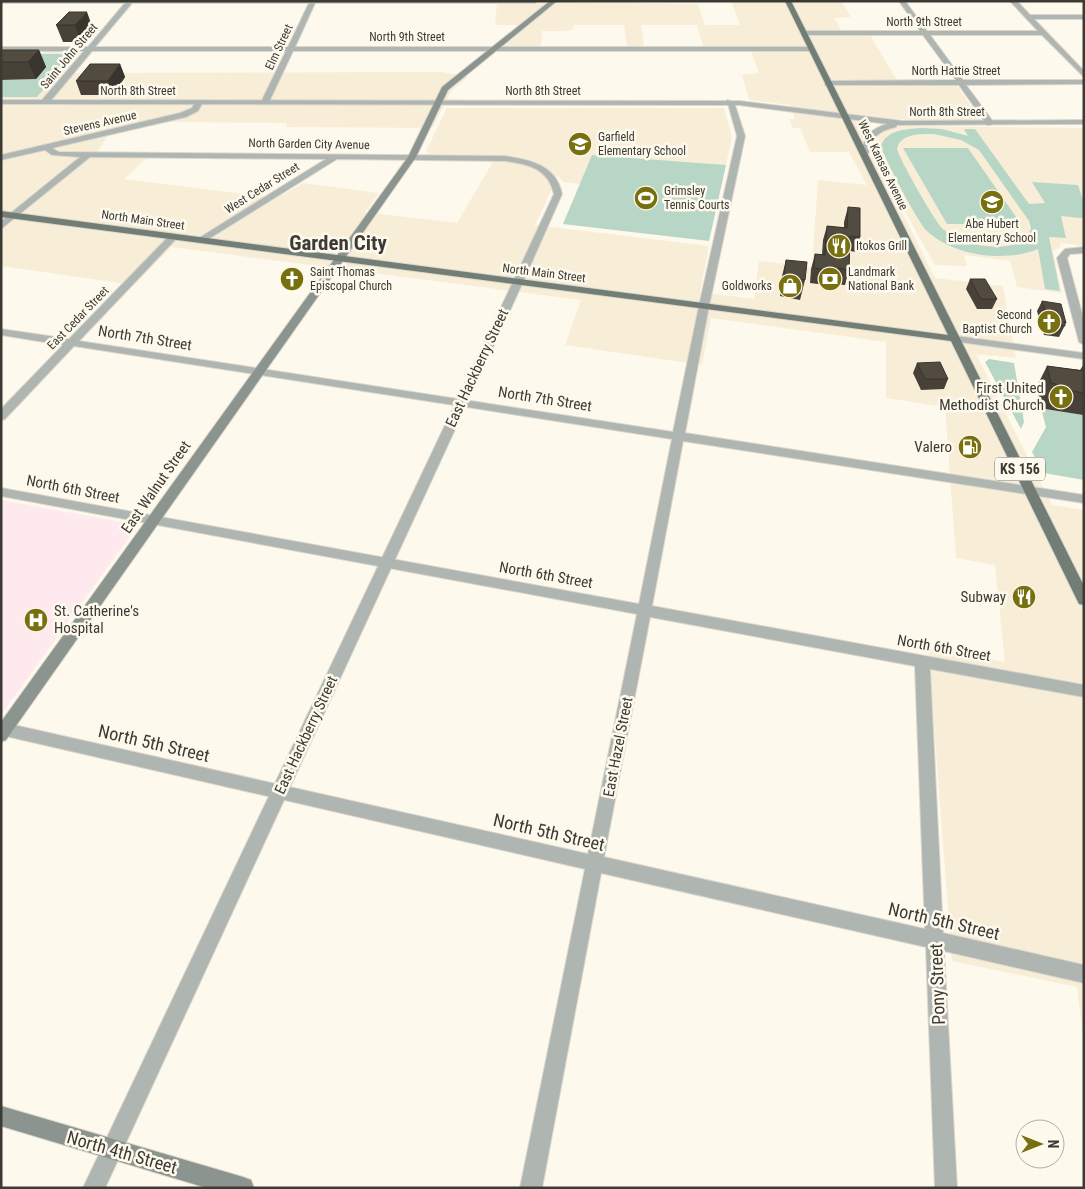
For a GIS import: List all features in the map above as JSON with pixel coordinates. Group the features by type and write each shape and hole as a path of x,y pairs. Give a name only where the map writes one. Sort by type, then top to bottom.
{"main road":[{"name":"East Walnut Street","path":"3,733 412,157 437,103 451,82 554,1"},
{"name":"West Kansas Avenue","path":"788,1 956,339"},
{"name":"North Main Street","path":"1,214 956,339"},
{"name":"KS 156","path":"956,339 1084,600"},
{"name":"North 4th Street","path":"1,1116 244,1188"}],"street":[{"name":"Saint John Street","path":"45,102 130,1"},
{"name":"Elm Street","path":"265,102 313,1"},
{"path":"1,2 535,1"},
{"path":"902,1 990,123"},
{"path":"1013,1 1083,74"},
{"path":"1028,17 1084,17"},
{"name":"North 9th Street","path":"804,33 1043,32"},
{"name":"North 9th Street","path":"1,49 812,49"},
{"name":"North Hattie Street","path":"828,83 1084,82"},
{"name":"North 8th Street","path":"1,102 730,102 903,123 1084,122"},
{"name":"Stevens Avenue","path":"1,158 183,114 195,109 200,102"},
{"name":"East Hazel Street","path":"532,1188 704,306 741,136 730,102"},
{"path":"864,155 868,139 876,130 903,123"},
{"name":"North Garden City Avenue","path":"46,147 55,154 495,158 528,162 553,178 558,194"},
{"path":"1,226 88,154"},
{"name":"West Cedar Street","path":"202,240 335,157"},
{"name":"East Hackberry Street","path":"94,1188 558,194"},
{"name":"East Cedar Street","path":"1,416 173,237"},
{"path":"1084,250 1068,251 1062,258 1084,342"},
{"name":"North 7th Street","path":"1,332 679,435 1084,499"},
{"name":"North Main Street","path":"956,339 1084,356"},
{"name":"North 6th Street","path":"1,492 1084,691"},
{"name":"Pony Street","path":"922,661 946,1188"},
{"name":"North 5th Street","path":"3,733 279,792 1084,974"}],"shaded area":[{"path":"506,1 698,4 705,25 740,25 731,1 841,1 851,17 834,18 841,30 859,30 870,35 897,80 953,80 981,120 909,120 854,114 873,153 871,144 876,133 898,126 1084,128 1084,246 1060,243 1061,247 1053,251 1062,293 1017,287 1010,261 964,255 967,266 935,265 879,166 935,278 1003,286 1016,358 976,354 1052,505 1084,510 1084,1042 1077,987 952,961 928,648 1005,662 995,565 956,558 945,407 886,398 886,342 711,318 702,365 565,345 581,300 171,247 134,285 1,266 1,52 81,52 63,73 442,72 468,77 452,90 432,128 286,127 287,123 164,122 109,134 98,151 91,156 147,158 124,179 261,196 282,195 303,183 379,193 365,212 457,223 497,155 432,154 426,151 447,108 724,108 732,137 726,165 592,155 580,184 563,182 558,176 535,225 709,246 700,292 754,299 759,261 812,267 818,180 867,185 849,152 810,152 800,128 793,128 789,119 795,119 790,105 749,100 742,75 759,73 749,46 703,46 697,25 641,25 644,46 627,46 624,25 574,25 573,29 566,31 542,31 541,46 504,46 528,25 495,25 497,3 505,3"},
{"name":"St. Catherine's Hospital","path":"1,500 138,525 1,715"}],"green space":[{"path":"21,54 74,54 37,97 1,97 1,80 35,79"},
{"path":"923,128 942,129 968,136 964,129 975,129 1029,204 1045,203 1032,182 1078,185 1084,204 1084,217 1061,216 1066,238 1049,237 1060,291 1045,289 1038,249 1010,256 979,255 950,246 926,230 888,164 881,146 884,140 893,133","holes":["934,134 961,140 979,150 1029,221 1031,228 1027,238 1008,246 985,246 973,244 951,235 939,224 918,190 897,149 902,140 918,135"]},
{"path":"903,148 968,148 1021,224 947,224"},
{"name":"Grimsley Tennis Courts","path":"592,155 726,165 709,241 563,224"},
{"path":"989,359 1014,363 1024,422 1021,429 985,362"},
{"path":"1040,404 1044,404 1045,409 1083,415 1084,480 1044,473 1032,452 1046,427"}],"building":[{"path":"69,12 87,12 75,25 56,25"},
{"path":"1,50 39,50 28,62 1,62"},
{"path":"90,64 120,64 108,81 76,81"},
{"path":"848,207 860,208 860,237 850,236 849,270 838,268 837,271 814,268 815,254 825,255 827,226 847,228"},
{"path":"786,260 807,262 805,280 784,276"},
{"path":"970,279 985,279 997,299 981,299"},
{"path":"1042,301 1061,304 1066,323 1064,322 1065,326 1050,325"},
{"path":"940,362 948,379 925,379 917,363"},
{"path":"1047,366 1084,371 1084,393 1057,388 1056,384 1051,383"}],"place":[{"name":"Garfield Elementary School","path":"580,144"},
{"name":"Grimsley Tennis Courts","path":"646,198"},
{"name":"Abe Hubert Elementary School","path":"992,202"},
{"name":"Itokos Grill","path":"839,246"},
{"name":"Saint Thomas Episcopal Church","path":"292,279"},
{"name":"Landmark National Bank","path":"830,279"},
{"name":"Goldworks","path":"790,286"},
{"name":"Second Baptist Church","path":"1049,322"},
{"name":"First United Methodist Church","path":"1061,397"},
{"name":"Valero","path":"970,447"},
{"name":"Subway","path":"1024,597"},
{"name":"St. Catherine's Hospital","path":"36,620"}],"district":[{"name":"Garden City","path":"338,243"}]}
